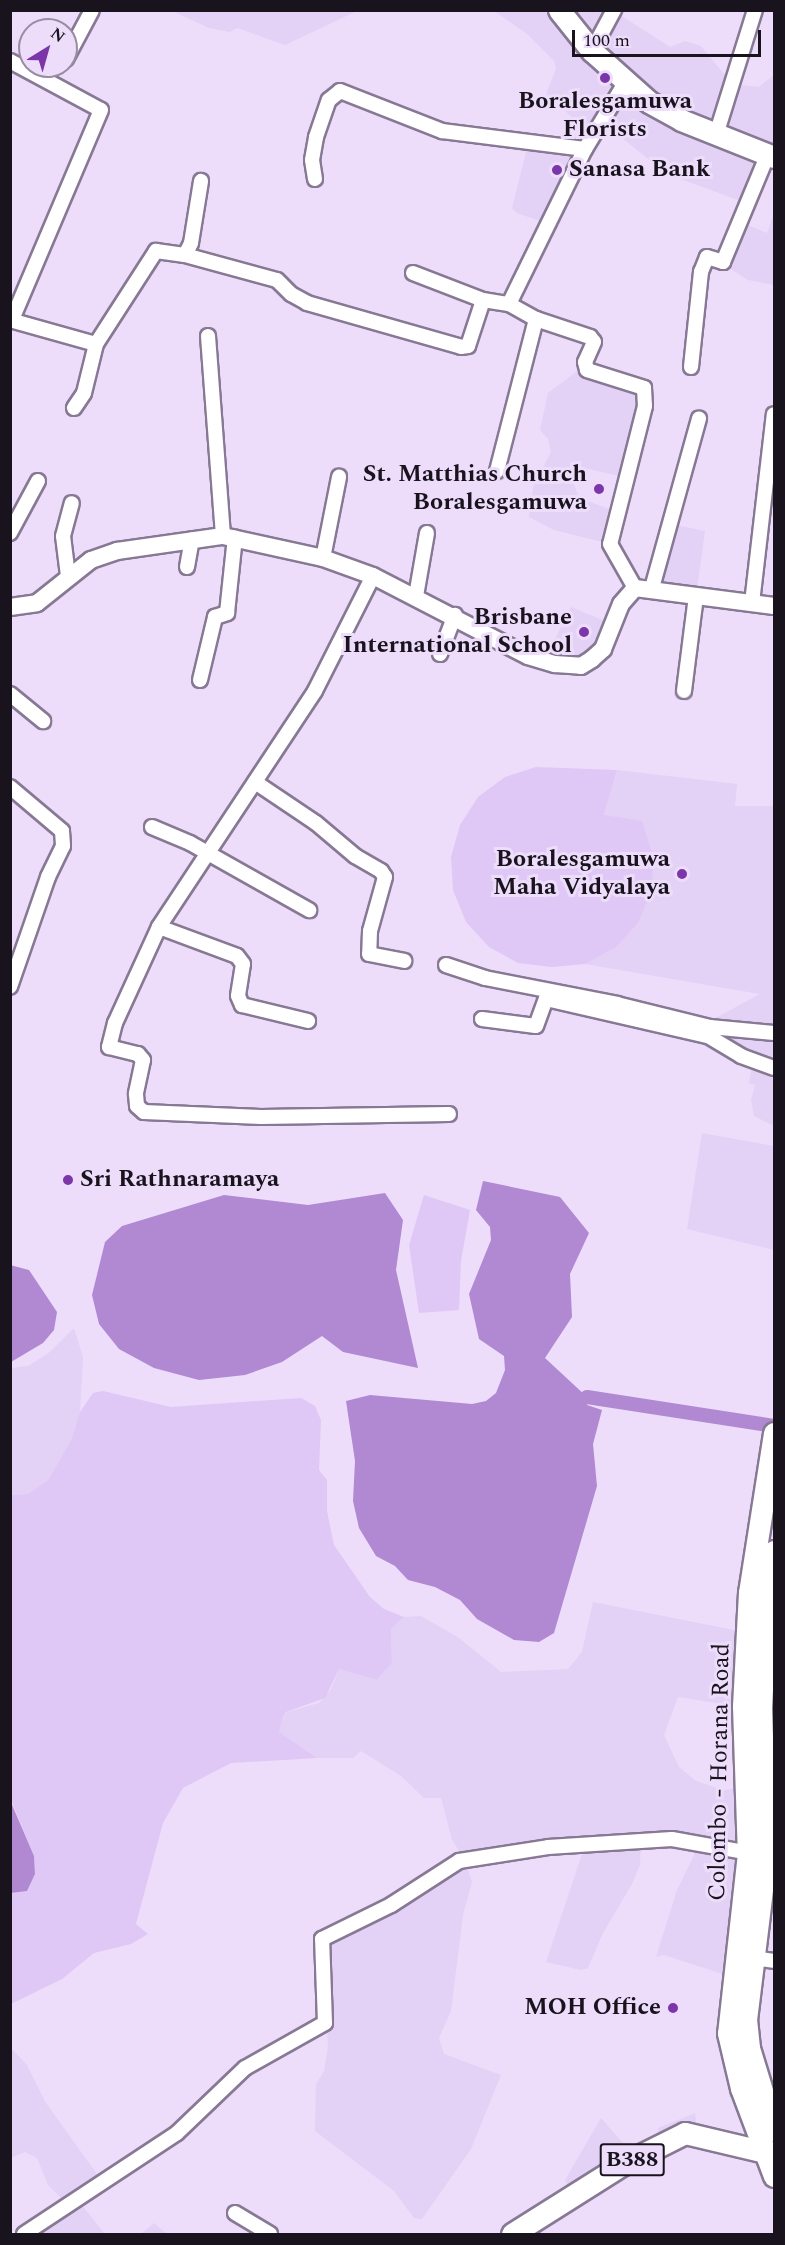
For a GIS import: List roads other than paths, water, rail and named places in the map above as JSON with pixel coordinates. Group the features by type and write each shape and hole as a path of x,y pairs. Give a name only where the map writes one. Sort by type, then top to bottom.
{"main road":[{"path":"559,10 592,51 625,83 649,102 716,135 771,156"},
{"name":"Colombo - Horana Road","path":"760,1724 749,1592 774,1439"},
{"name":"Colombo - Horana Road","path":"774,1551 767,1594 760,1724 753,1958 746,2032 774,2130"},
{"name":"Colombo - Horana Road","path":"757,1855 728,2033 741,2088 769,2154 774,2176"},
{"name":"B388","path":"512,2235 623,2164 685,2133 769,2154"}],"street":[{"path":"78,36 92,10"},
{"path":"592,51 614,10"},
{"path":"716,135 754,10"},
{"path":"10,61 100,110 11,320 96,344"},
{"path":"52,82 54,78"},
{"path":"509,304 585,149 625,83"},
{"path":"315,179 312,160 316,137 328,100 340,91 442,131 585,149"},
{"path":"691,367 702,272 707,257 723,262 771,156"},
{"path":"185,255 191,243 201,181"},
{"path":"74,408 84,393 96,344 156,251 185,255 277,280 291,294 307,303 461,347 468,346 483,300"},
{"path":"413,273 483,300 509,304 536,319 590,337 594,342 585,362 587,370 644,388 647,395 610,544 644,588 774,606"},
{"path":"497,471 536,319"},
{"path":"200,680 215,616 227,613 229,537 208,336"},
{"path":"752,603 774,414"},
{"path":"11,607 37,603 80,564 117,551 192,539 229,537 323,558 374,576 455,615 528,656 581,666 603,649 621,604 644,588 699,418"},
{"path":"323,558 339,477"},
{"path":"10,533 38,481"},
{"path":"68,576 63,536 72,503"},
{"path":"416,596 427,533"},
{"path":"187,567 192,539"},
{"path":"374,576 315,691 159,927 115,1023 109,1047 138,1054 143,1060 136,1094 137,1106 144,1112 261,1117 449,1114"},
{"path":"684,691 696,596"},
{"path":"440,654 455,615"},
{"path":"10,693 43,721"},
{"path":"255,782 316,823 355,856 386,876 369,931 369,954 404,961"},
{"path":"10,787 62,831 63,846 48,877 10,987"},
{"path":"152,827 209,854 309,910"},
{"path":"159,927 237,956 243,964 238,996 242,1005 308,1021"},
{"path":"446,965 485,978 617,1004 710,1027 774,1033"},
{"path":"482,1019 536,1026 546,999 708,1036 741,1056 774,1068"},
{"path":"24,2235 177,2133 245,2068 325,2023 322,1939 391,1905 459,1861 548,1847 672,1839 757,1855"},
{"path":"753,1958 774,1961"},
{"path":"235,2213 270,2235"}],"waterway":[{"path":"587,1397 774,1426"}],"place":[{"name":"Boralesgamuwa Florists","path":"605,78"},
{"name":"Sanasa Bank","path":"557,170"},
{"name":"St. Matthias Church Boralesgamuwa","path":"599,489"},
{"name":"Brisbane International School","path":"584,632"},
{"name":"Boralesgamuwa Maha Vidyalaya","path":"682,874"},
{"name":"Sri Rathnaramaya","path":"68,1180"},
{"name":"MOH Office","path":"673,2008"}]}
